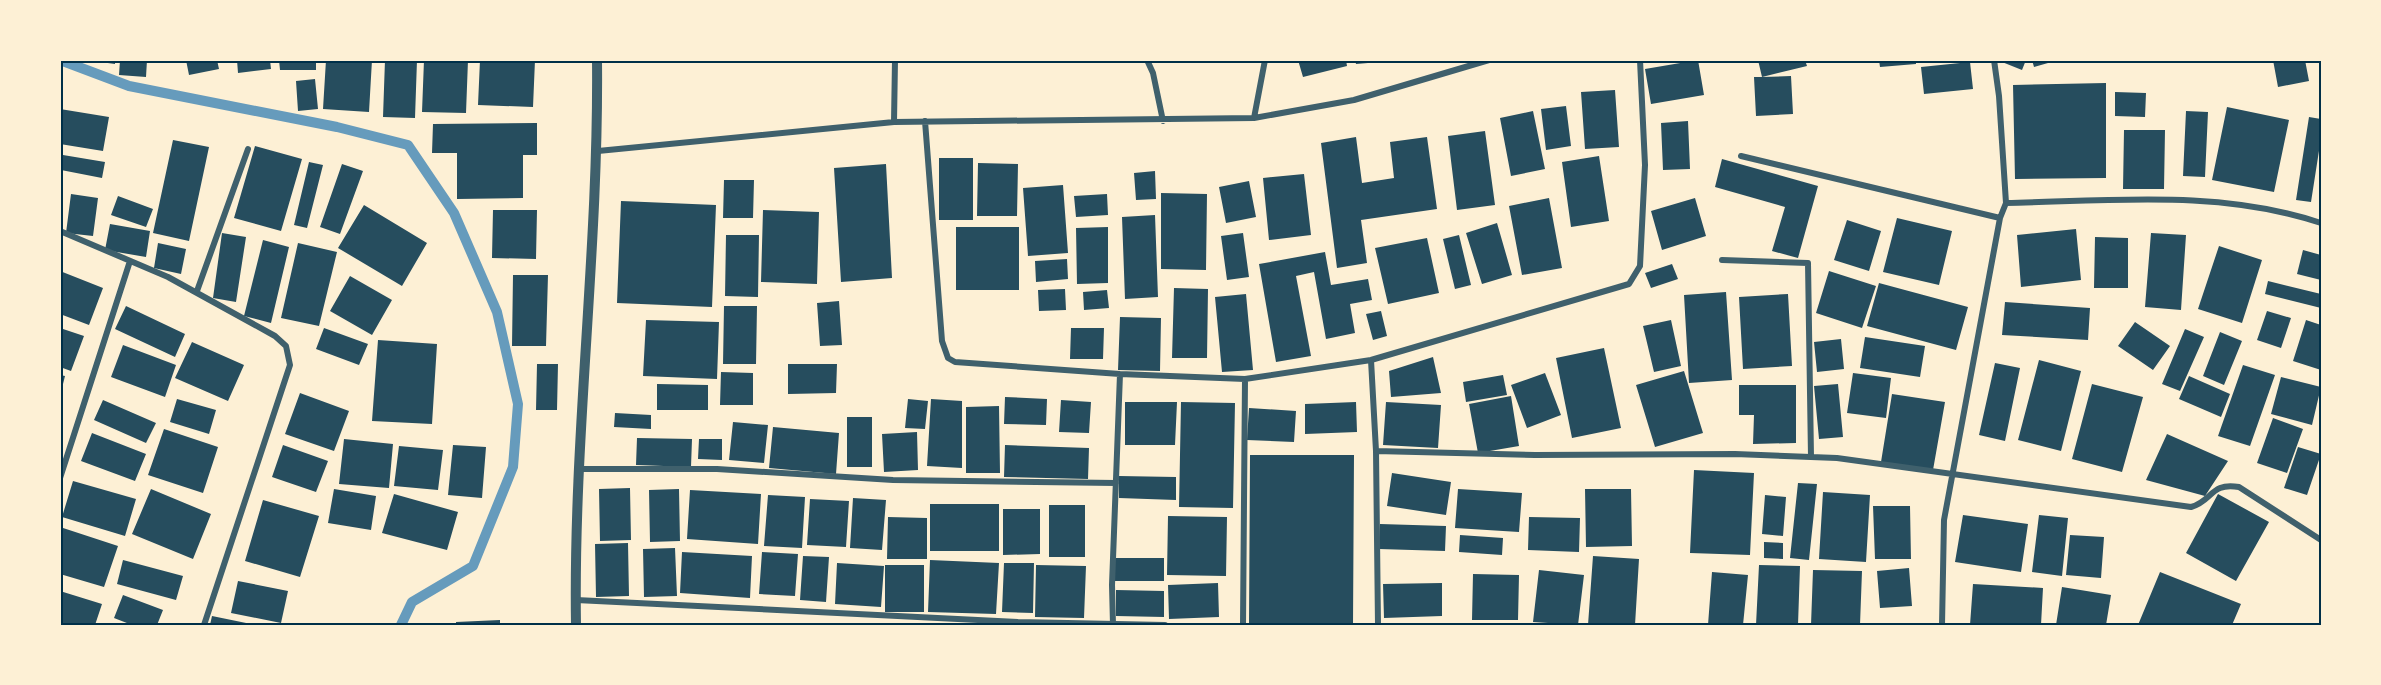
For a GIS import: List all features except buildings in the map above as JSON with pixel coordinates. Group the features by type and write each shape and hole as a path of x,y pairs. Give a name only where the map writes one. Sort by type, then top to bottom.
{"street":[{"path":"576,625 579,469 598,151 597,60"},
{"path":"894,122 895,60"},
{"path":"1146,60 1153,73 1163,121"},
{"path":"1254,118 1265,60"},
{"path":"598,151 894,122 1163,121 1254,118 1354,100 1489,60"},
{"path":"925,121 942,341 948,358 955,362 1120,374 1245,379 1371,360 1629,284 1640,266 1645,165 1640,60"},
{"path":"1942,625 1944,520 2000,218 2006,203 1999,96 1994,60"},
{"path":"197,291 248,149"},
{"path":"1741,156 2000,218"},
{"path":"2006,203 2213,201 2291,213 2321,223"},
{"path":"60,231 197,291 275,336 286,346 290,365 204,625"},
{"path":"1722,260 1808,263 1811,457"},
{"path":"60,478 130,261"},
{"path":"1371,360 1376,451 1378,625"},
{"path":"1113,624 1120,374"},
{"path":"1243,625 1245,379"},
{"path":"1376,451 1534,455 1735,454 1837,458 2191,507 2218,486 2239,487 2321,540"},
{"path":"579,469 717,469 893,480 1116,483"},
{"path":"576,600 1018,622 1165,625"}],"waterway":[{"path":"60,60 129,86 337,127 408,145 454,213 497,312 518,404 513,467 473,566 412,602 401,625"}]}
